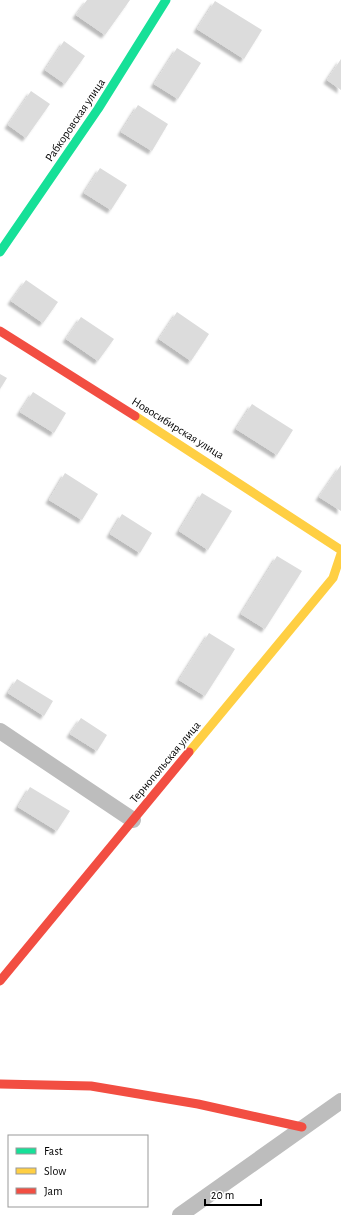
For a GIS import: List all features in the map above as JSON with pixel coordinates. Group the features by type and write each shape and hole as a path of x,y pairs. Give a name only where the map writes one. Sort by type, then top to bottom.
{"street":[{"name":"Рабкоровская улица","path":"0,252 98,109 166,0"},
{"name":"Новосибирская улица","path":"0,331 195,453 341,550"},
{"name":"Тернопольская улица","path":"0,981 333,578 341,554"},
{"path":"0,730 133,820"},
{"path":"0,1084 91,1086 198,1104 302,1128"},
{"path":"180,1215 341,1101"}],"building":[{"path":"87,0 130,0 105,35 76,15"},
{"path":"215,1 262,30 244,59 197,29"},
{"path":"64,41 85,56 65,84 45,70"},
{"path":"177,48 201,63 178,99 154,84"},
{"path":"341,59 341,90 327,80"},
{"path":"31,91 50,104 26,138 8,125"},
{"path":"138,105 168,124 152,151 121,132"},
{"path":"100,168 127,185 111,210 84,193"},
{"path":"26,280 58,302 43,323 11,301"},
{"path":"177,312 209,334 191,361 159,339"},
{"path":"81,317 114,339 98,361 66,339"},
{"path":"0,374 7,378 0,389"},
{"path":"33,392 66,413 54,433 20,412"},
{"path":"252,404 293,430 277,455 236,429"},
{"path":"341,465 341,511 319,497"},
{"path":"65,473 98,494 82,520 49,500"},
{"path":"202,493 232,511 208,550 179,531"},
{"path":"122,514 152,533 140,553 110,534"},
{"path":"277,556 302,571 265,629 241,614"},
{"path":"209,633 235,649 205,696 179,680"},
{"path":"17,679 53,701 44,716 8,693"},
{"path":"81,718 107,735 97,751 70,734"},
{"path":"30,787 70,811 57,831 18,807"}],"traffic: fast":[{"path":"0,252 98,109 166,0"}],"traffic: slow":[{"path":"135,416 341,550"},
{"path":"189,752 333,578 341,554"}],"traffic: jam":[{"path":"0,331 135,416"},
{"path":"0,981 189,752"},
{"path":"0,1084 91,1086 198,1104 302,1127"}]}
